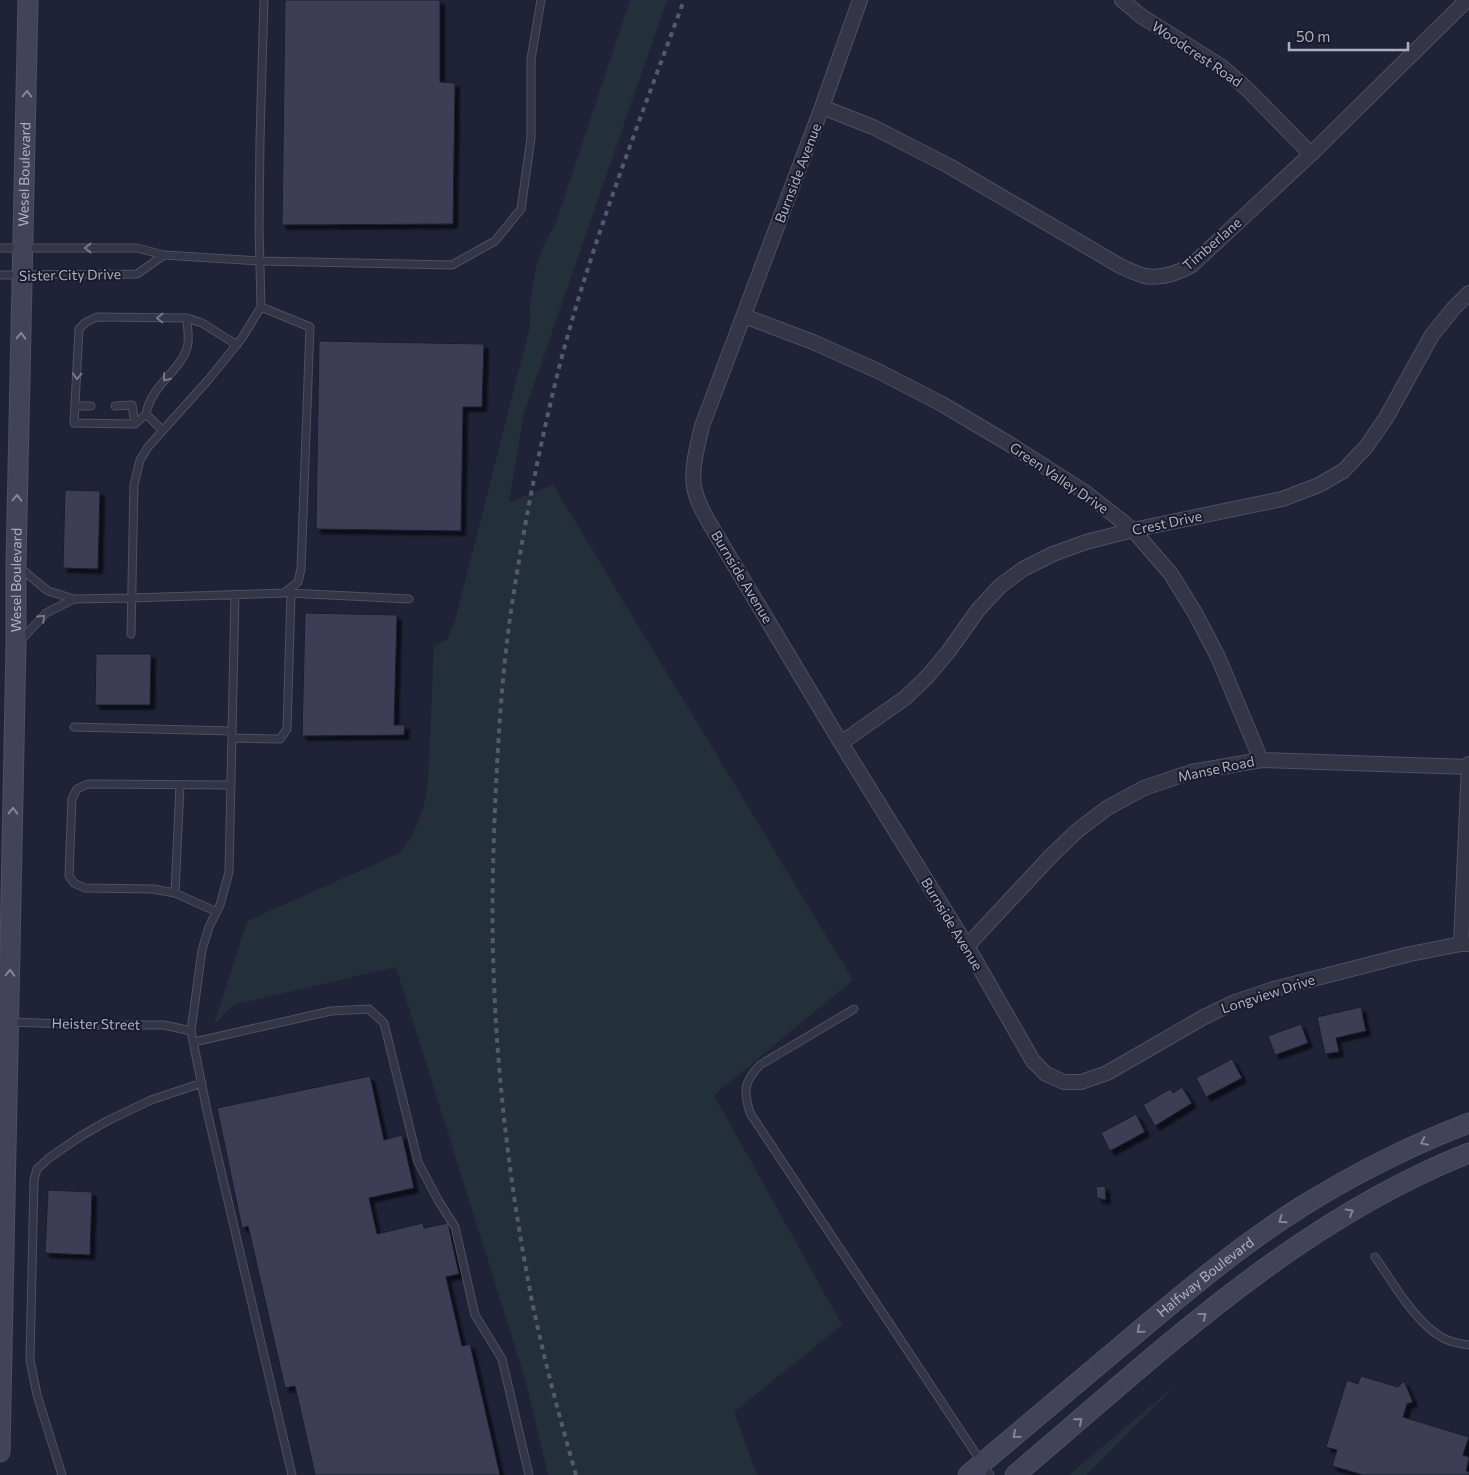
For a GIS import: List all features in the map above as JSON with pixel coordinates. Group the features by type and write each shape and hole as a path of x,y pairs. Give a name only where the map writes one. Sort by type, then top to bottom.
{"main road":[{"name":"Wesel Boulevard","path":"0,1452 5,1160 4,1022 16,645 28,0"},
{"name":"Halfway Boulevard","path":"980,1471 1166,1308 1230,1257 1300,1208 1362,1171 1469,1122"},
{"name":"Halfway Boulevard","path":"1015,1475 1193,1324 1251,1278 1317,1232 1380,1194 1469,1153"}],"street":[{"name":"Burnside Avenue","path":"860,0 822,107 702,426 695,465 694,485 699,503 711,526 967,946 1033,1061 1046,1074 1064,1082 1081,1082"},
{"name":"Woodcrest Road","path":"1122,0 1141,16 1222,67 1246,88 1310,154"},
{"name":"Timberlane","path":"822,107 873,127 941,161 1122,267 1145,276 1164,276 1179,272 1192,265 1310,154 1467,0"},
{"name":"Crest Drive","path":"841,742 905,698 928,676 948,652 978,610 1000,586 1023,569 1053,554 1086,542 1133,530 1282,499 1318,485 1343,471 1366,447 1386,418 1432,336 1453,309 1469,293"},
{"name":"Green Valley Drive","path":"744,316 814,342 878,371 942,404 1011,445 1086,494 1133,530 1171,574 1195,613 1218,657 1262,760"},
{"name":"Manse Road","path":"967,946 1050,857 1077,831 1106,808 1144,788 1191,772 1262,760 1469,766"},
{"path":"1465,944 1469,766"},
{"name":"Longview Drive","path":"1081,1082 1107,1074 1204,1017 1235,1002 1274,989 1410,954 1465,944"}],"lane":[{"path":"130,634 134,485 140,460 162,430 237,345 261,307 260,139 264,0"},
{"name":"Sister City Drive","path":"0,248 137,248 164,255 260,261 452,265 495,241 521,209 531,138 531,59 541,0"},
{"name":"Sister City Drive","path":"0,275 137,274 164,255"},
{"path":"74,727 280,739 287,729 288,593 298,582 301,569 310,327 261,307"},
{"path":"187,318 188,342 184,355 157,388 150,400 146,414 135,424 74,423 79,329 86,322 97,316 187,318 202,323 237,345"},
{"path":"115,406 132,405 135,424"},
{"path":"75,406 91,406"},
{"path":"146,414 162,430"},
{"path":"16,565 48,591 74,599 288,593 409,599"},
{"path":"235,594 230,872 202,950 192,1031 207,1111 292,1475"},
{"path":"16,645 46,613 74,599"},
{"path":"217,912 175,893 153,888 85,888 74,884 69,876 72,799 77,789 88,784 231,785"},
{"path":"175,893 180,785"},
{"path":"194,1042 332,1012 369,1009 384,1023 418,1162 455,1227 475,1314 502,1359 528,1475"},
{"path":"854,1009 760,1064 747,1083 745,1098 750,1113 980,1471"},
{"name":"Heister Street","path":"4,1022 164,1026 192,1031"},
{"path":"62,1475 37,1395 30,1360 34,1180 38,1169 49,1158 107,1121 151,1100 202,1084"},
{"path":"1375,1257 1411,1308 1429,1328 1442,1338 1458,1344 1469,1345"}],"shaded area":[{"path":"630,0 667,0 524,413 509,502 553,485 853,980 714,1095 842,1325 734,1412 757,1475 548,1475 526,1382 396,967 233,1005 214,1025 247,921 400,853 420,819 428,780 434,647 447,639 454,625 530,326 532,286 538,262 555,225"},
{"path":"1178,1383 1086,1475 1069,1475"}],"building":[{"path":"285,0 440,0 440,82 455,83 453,224 282,225"},
{"path":"319,341 484,344 482,407 463,407 461,531 316,529"},
{"path":"65,490 100,491 98,569 63,568"},
{"path":"305,613 397,615 394,725 405,725 404,735 302,736"},
{"path":"96,654 151,654 150,705 95,705"},
{"path":"1361,1007 1366,1031 1336,1038 1339,1052 1325,1054 1317,1017"},
{"path":"1301,1024 1308,1043 1275,1055 1268,1036"},
{"path":"1232,1059 1242,1078 1206,1097 1196,1078"},
{"path":"370,1076 384,1140 402,1135 414,1188 369,1198 377,1234 423,1223 424,1228 448,1223 459,1274 446,1277 462,1346 470,1344 500,1475 315,1475 295,1386 285,1388 248,1226 242,1228 217,1108"},
{"path":"1182,1087 1192,1103 1155,1126 1143,1105 1170,1089 1173,1093"},
{"path":"1136,1114 1145,1132 1110,1151 1101,1133"},
{"path":"1105,1186 1106,1200 1097,1198 1096,1187"},
{"path":"48,1190 92,1192 90,1255 45,1253"},
{"path":"1361,1376 1398,1387 1404,1381 1413,1402 1407,1404 1403,1417 1469,1437 1463,1455 1469,1457 1466,1471 1469,1472 1469,1475 1363,1475 1332,1466 1337,1450 1326,1447 1347,1380 1358,1384"}],"railway":[{"path":"576,1475 553,1391 533,1306 507,1145 496,1023 493,933 494,834 500,717 506,649 516,577 536,469 554,388 581,290 597,241 684,0"}]}
